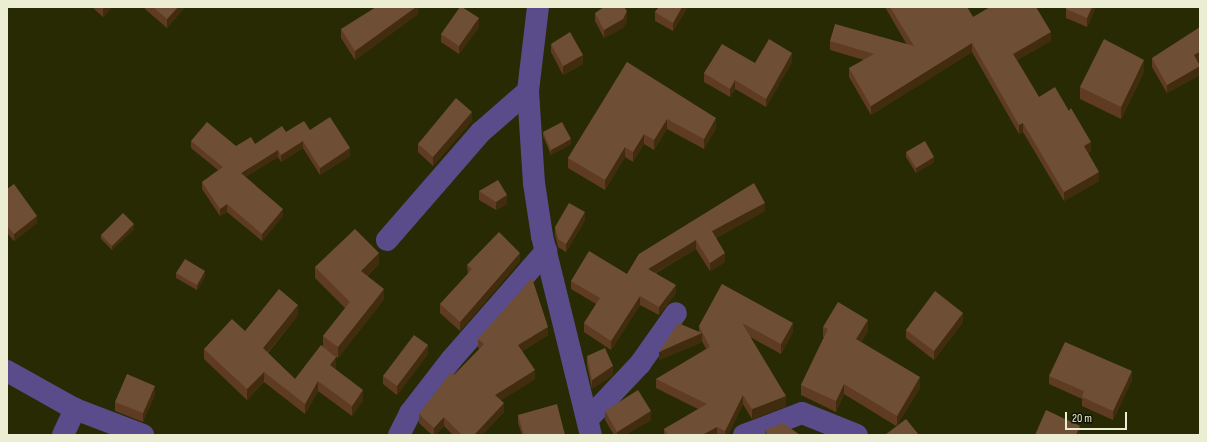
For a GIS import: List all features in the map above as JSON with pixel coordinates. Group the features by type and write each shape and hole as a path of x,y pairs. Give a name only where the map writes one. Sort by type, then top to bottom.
{"street":[{"path":"538,7 528,91 534,183 546,251 590,427"},
{"path":"387,240 481,132 528,91"},
{"path":"399,435 410,413 451,360 546,251"},
{"path":"590,427 640,364 676,313"},
{"path":"7,371 75,409 143,435"},
{"path":"63,435 75,409"},
{"path":"744,435 802,413 857,435"}],"building":[{"path":"153,7 178,7 167,19"},
{"path":"376,7 416,7 355,51 341,29"},
{"path":"460,7 479,18 459,46 441,34"},
{"path":"604,7 624,7 627,11 623,19 604,30 595,13"},
{"path":"659,7 682,7 673,23 655,12"},
{"path":"890,7 967,7 973,17 990,7 1036,7 1051,32 1013,54 1039,97 1055,87 1069,111 1071,108 1091,142 1084,146 1099,172 1064,192 1023,123 1019,125 972,43 871,106 849,68 874,54 830,41 835,24 914,46"},
{"path":"1067,7 1092,7 1087,18 1066,9"},
{"path":"1200,27 1200,52 1194,55 1200,66 1167,85 1152,58"},
{"path":"570,32 583,55 563,66 551,44"},
{"path":"769,39 792,53 766,99 735,80 730,89 704,73 722,44 755,63"},
{"path":"1104,39 1144,60 1121,107 1080,87"},
{"path":"627,62 716,118 704,139 667,119 654,140 644,134 633,152 625,147 605,180 568,158"},
{"path":"456,98 472,112 433,157 418,144"},
{"path":"330,117 350,148 320,168 303,141 281,155 278,150 241,173 283,209 262,234 227,204 220,209 202,182 223,167 191,141 207,122 236,146 251,137 255,144 282,126 286,132 304,121 310,130"},
{"path":"562,122 571,139 551,150 543,132"},
{"path":"925,141 934,157 916,168 906,152"},
{"path":"498,180 507,195 496,202 479,191"},
{"path":"754,183 765,203 712,231 725,253 710,263 696,240 648,269 676,285 659,307 640,296 611,341 584,323 600,298 571,281 589,251 627,274 639,254"},
{"path":"14,184 37,216 14,234 7,226 7,189"},
{"path":"569,203 585,212 566,244 558,239 555,227"},
{"path":"123,213 134,224 112,246 101,235"},
{"path":"355,229 379,253 361,271 384,289 338,347 323,336 350,302 315,267"},
{"path":"499,232 520,253 460,322 440,304 472,269 467,265"},
{"path":"185,259 205,271 197,285 176,273"},
{"path":"532,278 548,327 518,345 535,370 495,395 504,403 474,435 462,435 444,417 434,428 419,414 451,372 454,375 484,344 478,339"},
{"path":"722,284 793,323 781,344 742,323 786,396 752,409 743,395 725,431 717,427 702,435 668,435 664,429 707,404 656,379 710,347 699,326"},
{"path":"279,289 298,305 263,348 295,379 321,345 336,357 330,365 363,390 352,406 318,381 305,404 264,372 247,389 204,349 232,319 245,331"},
{"path":"935,291 963,313 934,351 906,330"},
{"path":"838,302 868,320 856,339 920,377 897,416 844,384 836,401 801,385 828,329 823,327"},
{"path":"678,323 702,333 659,352"},
{"path":"414,335 428,345 397,386 383,376"},
{"path":"1065,342 1132,371 1113,411 1082,397 1084,391 1049,376"},
{"path":"605,348 613,366 592,380 587,356"},
{"path":"127,374 155,386 143,413 115,402"},
{"path":"638,390 651,411 617,432 605,411"},
{"path":"557,404 565,435 524,435 518,415"},
{"path":"1046,410 1080,426 1076,435 1035,435"},
{"path":"906,419 919,435 885,435"},
{"path":"783,423 800,435 767,435 765,430"}]}
